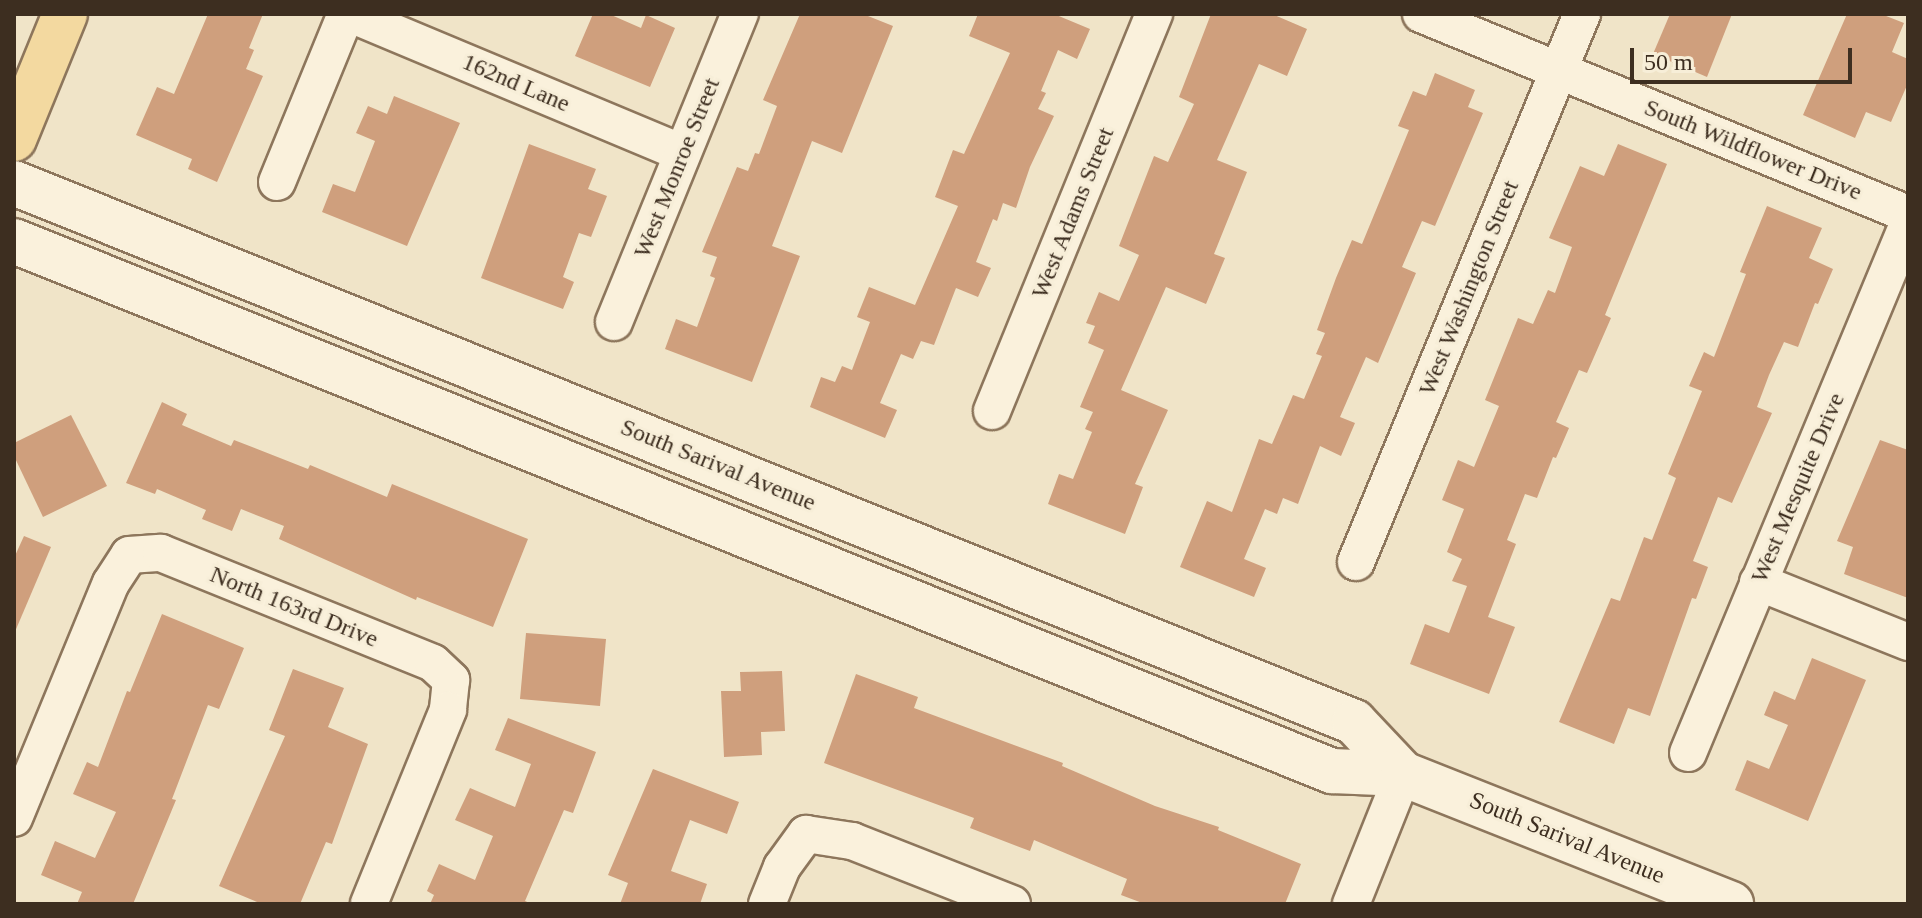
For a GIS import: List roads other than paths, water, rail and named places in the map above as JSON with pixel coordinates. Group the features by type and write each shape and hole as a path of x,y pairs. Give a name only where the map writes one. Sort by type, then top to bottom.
{"main road":[{"path":"14,139 65,14"},
{"name":"South Sarival Avenue","path":"14,183 1354,722 1403,774"},
{"name":"South Sarival Avenue","path":"14,241 1332,771 1403,774 1731,904"}],"street":[{"name":"162nd Lane","path":"348,14 682,153"},
{"path":"277,182 348,14"},
{"name":"West Monroe Street","path":"614,322 740,14"},
{"name":"West Adams Street","path":"992,411 1154,14"},
{"name":"South Wildflower Drive","path":"1421,14 1908,214"},
{"name":"West Washington Street","path":"1356,562 1582,14"},
{"name":"West Mesquite Drive","path":"1688,753 1908,224"},
{"name":"North 163rd Drive","path":"14,818 111,583 129,555 161,553 433,663 451,680 448,710 369,904"},
{"path":"1758,582 1908,642"},
{"path":"1351,904 1403,774"},
{"path":"767,904 782,867 806,834 852,841 1012,904"}]}
